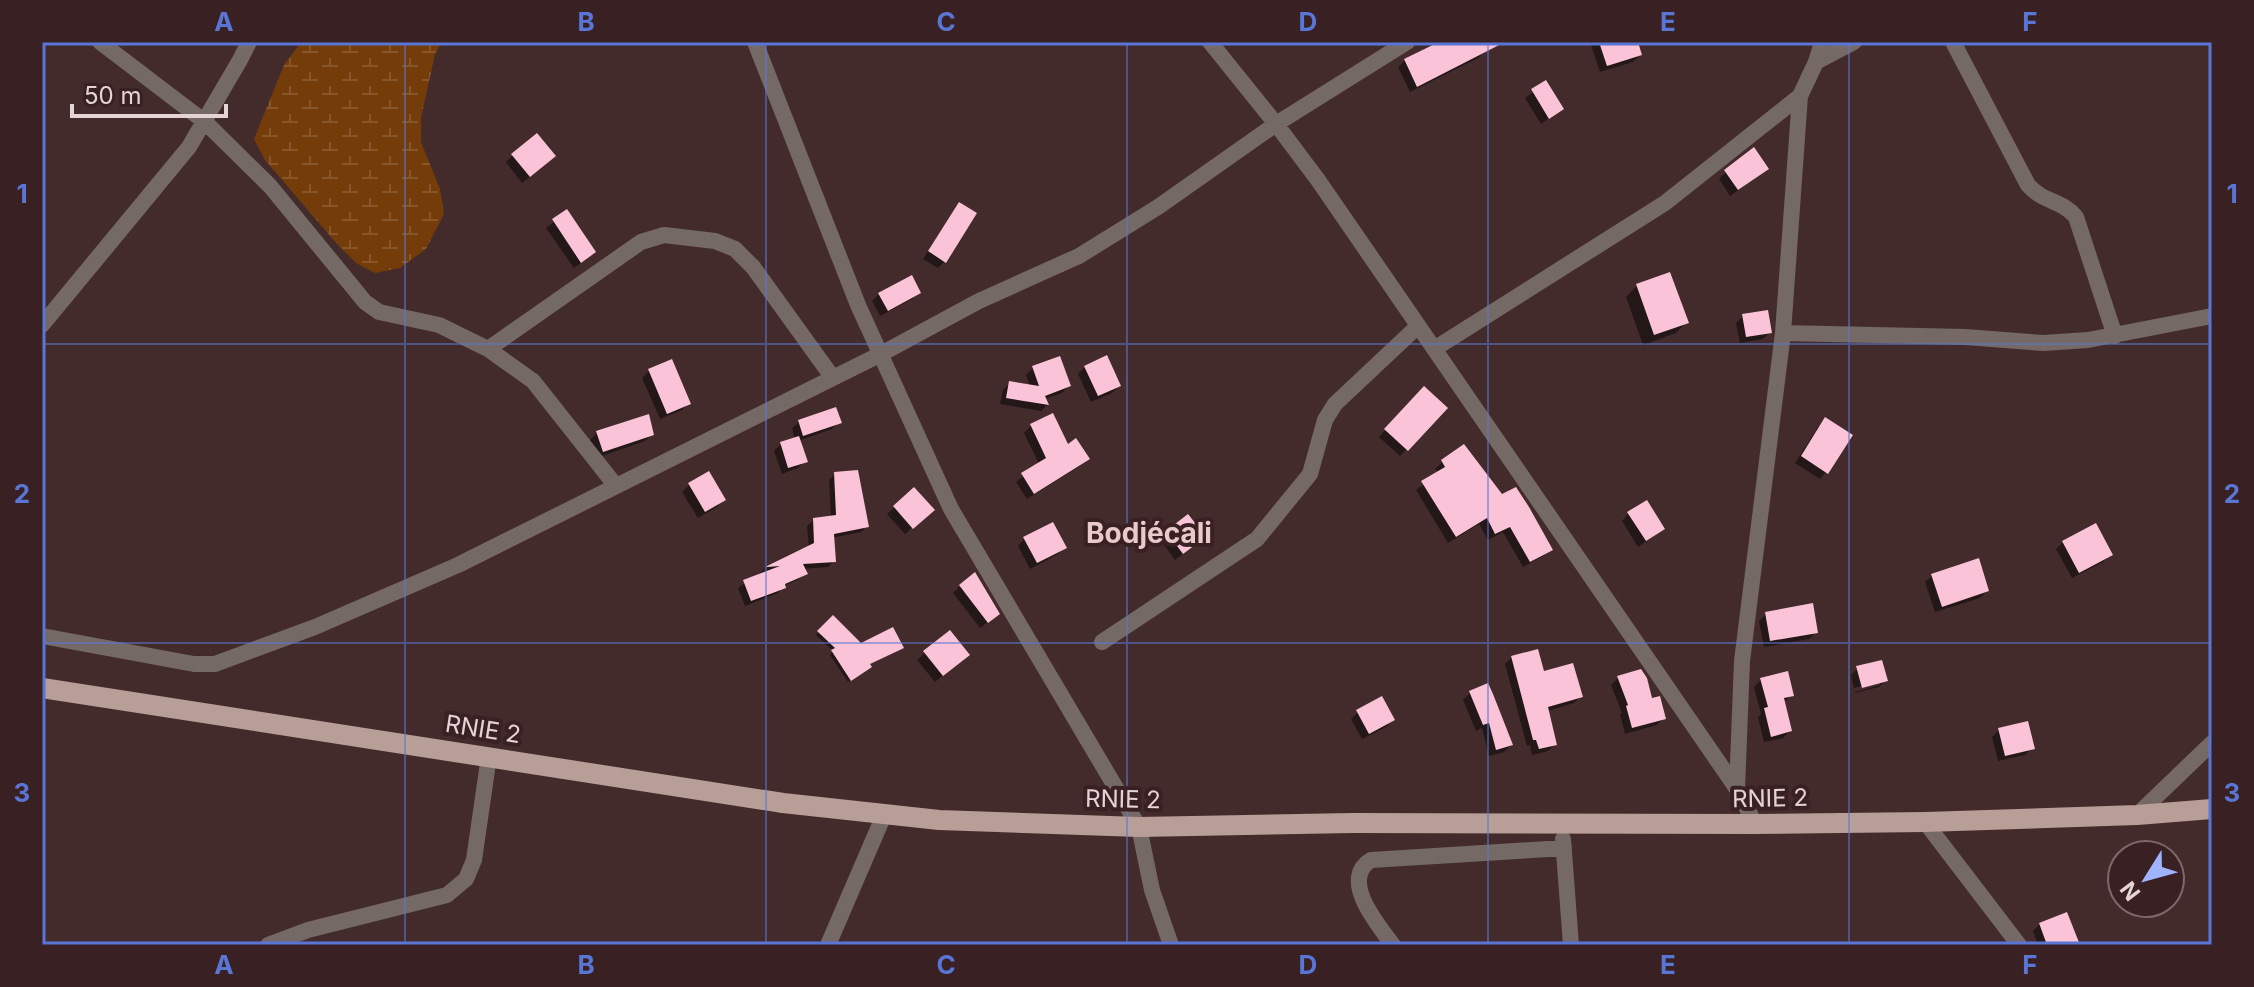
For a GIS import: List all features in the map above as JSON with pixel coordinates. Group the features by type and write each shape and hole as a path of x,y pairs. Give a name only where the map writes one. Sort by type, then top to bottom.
{"main road":[{"name":"RNIE 2","path":"42,688 783,803 939,820 1139,827 1353,823 1755,824 1925,822 2137,815 2212,809"}],"street":[{"path":"100,42 205,122 270,186 365,302 379,312 439,325 488,349 533,381 616,486"},
{"path":"42,325 189,147 249,42"},
{"path":"755,42 879,355 951,509 1139,827 1152,890 1171,945"},
{"path":"42,636 194,664 215,664 315,627 458,565 879,355 979,301 1079,256 1158,207 1276,124 1407,42"},
{"path":"1737,789 1742,661 1783,333 1800,96 1822,42"},
{"path":"1816,62 1854,42"},
{"path":"1953,42 2028,185 2037,195 2069,209 2076,217 2115,336"},
{"path":"1214,45 1318,180 1737,789 1755,824"},
{"path":"1434,349 1665,203 1800,96"},
{"path":"488,349 641,242 664,235 715,241 735,249 753,267 833,378"},
{"path":"1783,333 1965,337 2043,343 2115,336 2212,316"},
{"path":"1102,642 1257,539 1310,474 1325,420 1335,404 1418,326"},
{"path":"2137,815 2212,743"},
{"path":"268,945 308,930 447,895 466,879 474,860 489,756"},
{"path":"828,945 884,815"},
{"path":"1925,822 2019,945"},
{"path":"1562,825 1571,945"},
{"path":"1393,945 1370,914 1360,889 1359,871 1371,860 1564,848"}],"green space":[{"path":"301,42 442,42 435,54 421,118 421,142 440,189 444,214 426,249 400,268 375,273 356,263 265,160 254,139 284,65"}],"building":[{"path":"1439,42 1505,42 1417,87 1404,59"},
{"path":"1599,42 1638,42 1642,55 1607,66"},
{"path":"1546,80 1564,109 1549,119 1531,89"},
{"path":"537,133 556,156 530,177 511,154"},
{"path":"1754,147 1769,169 1738,190 1724,170"},
{"path":"959,202 977,213 946,263 928,251"},
{"path":"567,209 596,252 581,263 552,219"},
{"path":"1670,272 1689,323 1654,335 1636,284"},
{"path":"912,275 921,293 888,311 878,293"},
{"path":"1768,310 1772,333 1746,337 1742,314"},
{"path":"1107,355 1121,386 1098,396 1084,366"},
{"path":"1060,356 1071,386 1045,396 1049,405 1006,398 1009,381 1039,386 1032,366"},
{"path":"672,359 691,404 667,414 648,369"},
{"path":"1424,386 1448,408 1408,451 1384,429"},
{"path":"836,407 842,423 803,436 798,420"},
{"path":"1053,413 1068,444 1076,438 1090,459 1034,494 1021,473 1046,458 1030,424"},
{"path":"649,414 654,435 603,452 596,431"},
{"path":"1825,417 1853,435 1828,474 1801,456"},
{"path":"799,436 808,462 788,468 780,442"},
{"path":"1464,444 1502,494 1516,487 1553,550 1530,562 1510,527 1495,534 1487,518 1456,537 1421,481 1445,467 1441,460"},
{"path":"858,470 869,527 834,534 836,562 803,564 808,574 785,584 786,588 751,601 743,580 780,566 767,567 814,543 813,518 836,515 834,472"},
{"path":"709,471 726,500 705,512 688,483"},
{"path":"914,487 935,510 913,529 893,506"},
{"path":"1647,500 1665,529 1646,541 1627,512"},
{"path":"1188,514 1206,537 1183,554 1166,531"},
{"path":"1053,522 1067,548 1037,563 1023,537"},
{"path":"2096,523 2113,555 2079,573 2062,541"},
{"path":"1979,558 1989,591 1942,607 1931,574"},
{"path":"975,572 1000,614 988,623 959,585"},
{"path":"1813,603 1818,633 1770,641 1765,612"},
{"path":"833,615 861,643 893,627 904,648 870,664 872,667 851,681 831,650 835,648 817,631"},
{"path":"950,630 970,655 943,676 923,651"},
{"path":"1538,649 1544,671 1573,663 1583,697 1548,707 1557,745 1539,749 1536,740 1533,740 1511,656"},
{"path":"1882,660 1888,681 1862,688 1856,666"},
{"path":"1641,669 1647,678 1652,698 1660,696 1666,719 1632,728 1628,705 1617,676"},
{"path":"1788,671 1794,696 1784,698 1792,731 1771,737 1764,708 1768,707 1760,678"},
{"path":"1488,683 1513,745 1496,750 1489,723 1483,725 1469,691"},
{"path":"1382,696 1395,720 1369,734 1356,710"},
{"path":"2028,721 2035,749 2005,756 1998,728"},
{"path":"2067,912 2080,945 2047,945 2039,923"}],"district":[{"name":"Bodjécali","path":"1149,533"}]}
